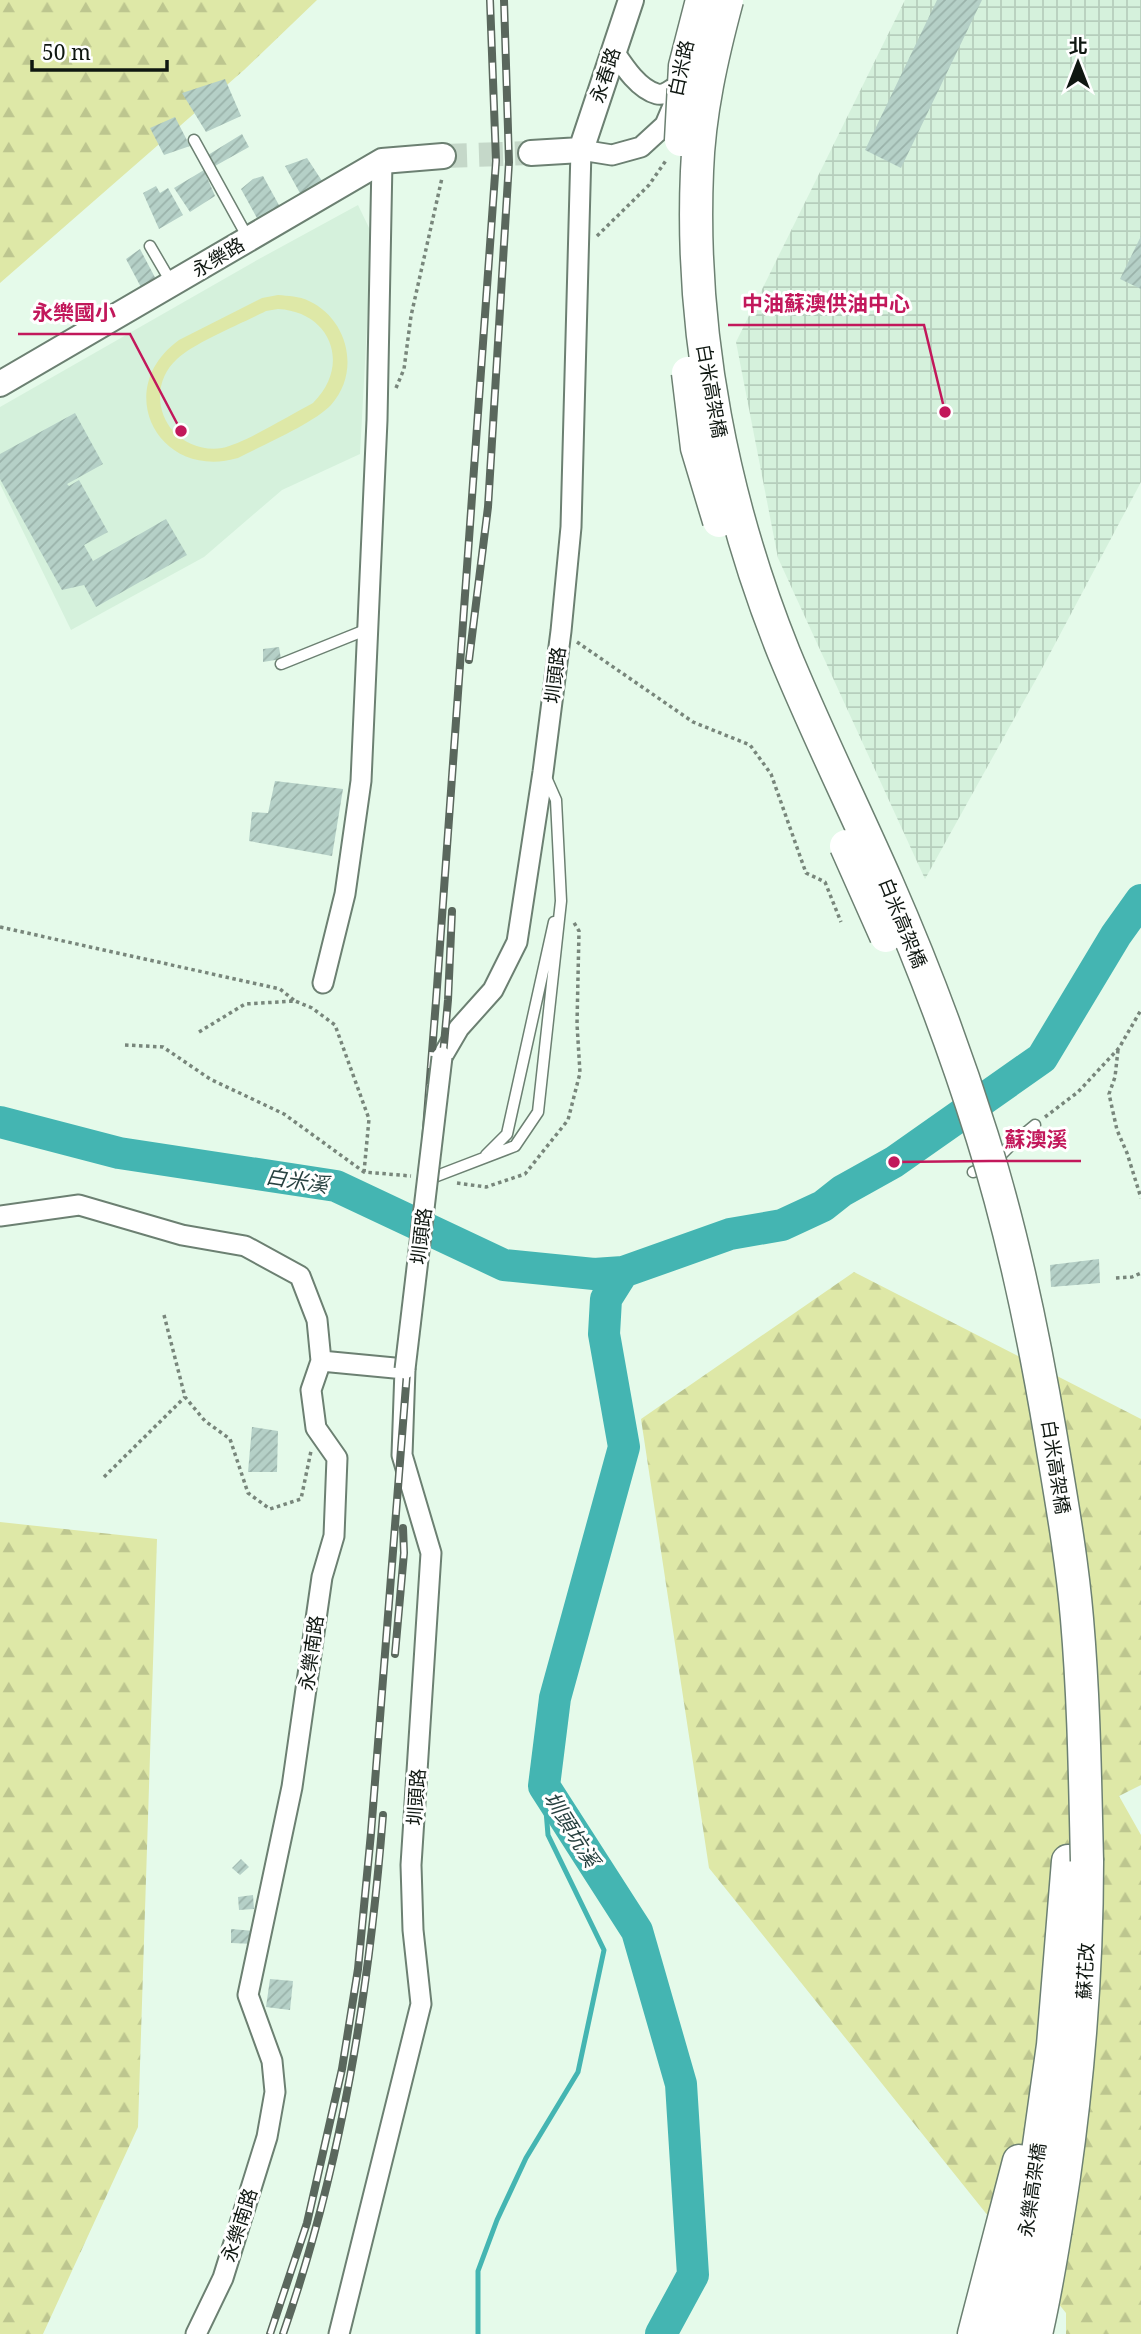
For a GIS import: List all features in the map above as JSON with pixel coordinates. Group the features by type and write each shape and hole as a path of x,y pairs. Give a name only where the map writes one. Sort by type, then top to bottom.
{"main road":[{"name":"白米高架橋","path":"702,0 685,66 679,168 679,244 684,333 697,448 726,544 766,658 918,1009 965,1143 982,1169"},
{"name":"白米高架橋","path":"727,0 708,72 697,168 697,244 702,340 720,442 743,537 784,652 889,888 936,1003 982,1137 982,1169 999,1269 1038,1458 1062,1657 1077,1861"},
{"name":"蘇花改","path":"1054,2045 1077,1861"},
{"name":"蘇花改","path":"1075,2080 1087,1934 1077,1861"},
{"path":"974,2334 1020,2157 1054,2045"},
{"name":"永樂高架橋","path":"1004,2334 1024,2252 1054,2045"},
{"name":"永樂高架橋","path":"1035,2334 1059,2209 1075,2080"}],"street":[{"name":"永春路","path":"581,150 631,0"},
{"name":"白米路","path":"581,150 612,155 641,147 665,125 677,96 696,0"},
{"path":"613,50 632,78 657,94 666,93 678,85"},
{"path":"531,153 581,150"},
{"name":"圳頭路","path":"338,2332 421,2004 413,1930 411,1865 431,1553 402,1455 405,1369 442,1057 459,1028 493,990 517,942 543,772 571,527 581,150"},
{"path":"323,983 345,894 361,781 377,420 382,160"},
{"name":"永樂路","path":"0,384 382,160 442,167"},
{"name":"永樂南路","path":"0,1216 79,1205 182,1235 245,1246 300,1276 317,1320 321,1361 311,1390 316,1428 337,1458 334,1536 321,1577 292,1787 248,1995 272,2061 275,2092 267,2137 223,2278 196,2334"},
{"path":"321,1361 405,1369"}],"lane":[{"path":"194,140 249,239"},
{"path":"150,246 172,285"},
{"path":"281,664 368,629"},
{"path":"429,1179 515,1146 538,1112 561,901 556,800 543,772"},
{"path":"482,1160 507,1134 551,932 561,901"},
{"path":"982,1169 1035,1125"}],"path":[{"path":"377,420 386,412 404,369 411,316 442,167"},
{"path":"561,631 693,722 750,745 771,774 806,873 825,882 841,922"},
{"path":"0,927 280,989 295,1001 312,1008 335,1025 369,1119 365,1172"},
{"path":"199,1032 246,1004 295,1001"},
{"path":"1035,1125 1078,1092 1119,1048 1141,1010"},
{"path":"1119,1048 1115,1077 1109,1094 1117,1130 1141,1198"},
{"path":"1116,1278 1132,1277 1141,1273"},
{"path":"164,1315 185,1397 205,1421 230,1439 248,1493 270,1509 302,1499 316,1428"},
{"path":"104,1477 185,1397"}],"shaded area":[{"path":"905,0 1141,0 1141,482 1039,674 925,879 778,558 736,342"},
{"path":"358,205 372,234 360,454 282,490 204,557 71,630 0,484 0,407"}],"green space":[{"path":"0,0 317,0 244,70 0,283"},
{"path":"278,295 301,298 322,309 333,320 346,347 348,362 340,392 331,405 313,419 238,458 210,462 185,456 166,444 153,426 147,405 148,382 159,360 179,340 262,298","holes":["278,309 297,312 323,330 330,343 333,358 325,388 313,403 255,435 222,448 195,446 173,431 162,411 160,391 164,376 177,359 207,340 266,311"]},
{"path":"854,1272 1141,1419 1141,1785 1119,1796 1141,1835 1141,2334 1066,2334 1066,2313 709,1868 641,1419"},
{"path":"0,1522 157,1539 138,2127 43,2334 0,2334"}],"building":[{"path":"937,0 982,0 901,168 865,150"},
{"path":"225,79 241,116 206,132 182,93"},
{"path":"175,117 190,146 164,155 150,128"},
{"path":"242,134 249,147 215,166 208,155"},
{"path":"307,158 324,184 301,195 285,166"},
{"path":"204,170 215,196 190,212 174,188"},
{"path":"263,176 280,207 258,220 241,189 253,179"},
{"path":"156,186 160,193 168,188 183,215 159,229 143,193"},
{"path":"1141,236 1141,289 1120,279"},
{"path":"140,249 159,285 143,291 126,259"},
{"path":"75,413 103,464 67,484 69,486 79,480 108,532 84,545 93,561 166,519 187,555 96,607 84,585 62,590 0,479 0,454"},
{"path":"279,647 281,659 263,662 263,649"},
{"path":"275,781 343,789 332,856 249,841 252,812 268,813"},
{"path":"1099,1259 1100,1283 1051,1287 1050,1265"},
{"path":"252,1427 278,1431 277,1472 248,1472"},
{"path":"241,1859 249,1867 240,1875 232,1868"},
{"path":"253,1895 254,1909 239,1910 238,1897"},
{"path":"231,1929 254,1931 254,1944 231,1943"},
{"path":"270,1979 293,1981 290,2010 266,2007"}],"waterway":[{"name":"白米溪","path":"0,1122 119,1153 336,1186 504,1265 594,1274 623,1272 730,1234 782,1225 823,1206 842,1191 894,1162 1042,1058 1116,935 1141,900"},
{"name":"圳頭坑溪","path":"623,1272 606,1299 604,1334 624,1447 555,1698 544,1786 637,1931 681,2084 693,2275 661,2334"},
{"path":"478,2334 478,2271 497,2220 526,2158 578,2072 604,1950 548,1835 544,1786"}],"tunnel":[{"path":"443,156 531,153"}],"railway":[{"path":"270,2334 307,2223 342,2069 358,1969 371,1833 436,1001 496,161 490,0"},
{"path":"469,660 488,507 509,162 504,0"},
{"path":"434,1155 448,1000 452,911"},
{"path":"395,1654 404,1553 403,1528"},
{"path":"283,2334 322,2206 350,2078 370,1947 383,1815"}],"place":[{"name":"中油蘇澳供油中心","path":"945,412"},
{"name":"永樂國小","path":"181,431"},
{"name":"蘇澳溪","path":"894,1162"}]}
